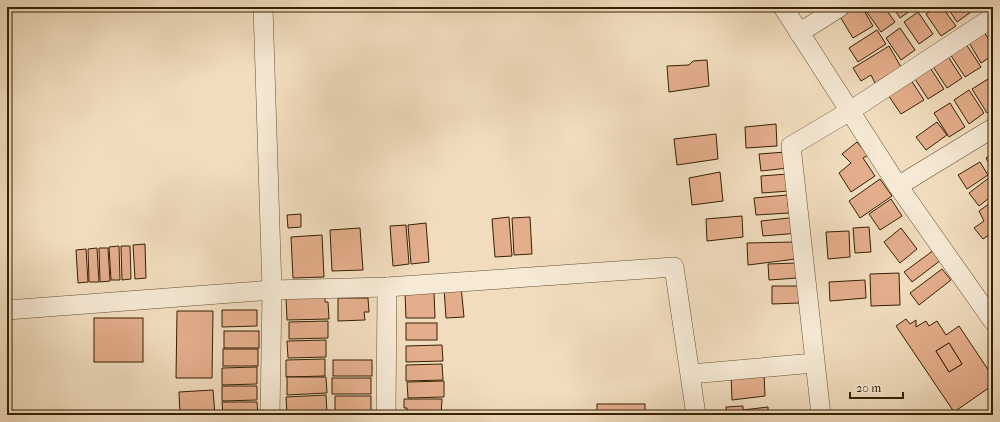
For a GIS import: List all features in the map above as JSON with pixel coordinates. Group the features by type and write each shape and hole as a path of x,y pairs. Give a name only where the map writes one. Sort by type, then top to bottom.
{"street":[{"path":"263,7 272,290 270,415"},
{"path":"782,7 898,186 993,321"},
{"path":"799,33 840,7"},
{"path":"821,415 791,146 850,111 993,17"},
{"path":"898,186 993,128"},
{"path":"7,310 272,290 387,288 674,267 696,415"},
{"path":"386,415 387,288"},
{"path":"691,374 814,363"}],"building":[{"path":"853,7 862,7 873,26 853,38 839,15"},
{"path":"871,7 884,7 895,22 881,32 866,11"},
{"path":"893,7 914,7 914,8 900,18"},
{"path":"936,7 942,7 956,26 941,36 926,14"},
{"path":"947,7 968,7 971,12 957,22"},
{"path":"971,7 981,7 974,12"},
{"path":"918,12 933,34 919,44 904,22"},
{"path":"900,28 915,50 901,60 886,38"},
{"path":"982,29 993,46 993,55 981,63 967,39"},
{"path":"877,30 886,44 858,62 849,48"},
{"path":"966,44 981,67 965,77 950,54"},
{"path":"889,46 901,67 875,83 871,75 861,81 853,68"},
{"path":"947,55 962,78 947,88 932,65"},
{"path":"707,60 709,86 669,92 667,66 689,65 693,61"},
{"path":"929,66 944,89 928,99 913,76"},
{"path":"909,77 924,100 901,114 886,92"},
{"path":"988,79 993,88 993,109 987,113 972,89"},
{"path":"969,90 984,113 969,124 954,100"},
{"path":"950,103 965,127 949,137 934,113"},
{"path":"937,122 947,135 926,150 916,137"},
{"path":"776,124 777,146 746,148 745,127"},
{"path":"716,134 718,159 677,165 674,139"},
{"path":"857,142 862,148 866,144 874,152 863,158 875,176 851,192 839,173 851,163 842,154"},
{"path":"786,152 788,168 761,171 759,154"},
{"path":"993,154 993,171 986,158"},
{"path":"980,162 988,175 967,189 958,175"},
{"path":"720,172 723,201 692,205 689,178"},
{"path":"788,174 789,191 762,193 761,176"},
{"path":"990,177 993,183 993,195 979,206 969,193"},
{"path":"880,179 892,196 860,218 849,201"},
{"path":"787,195 789,213 756,215 754,198"},
{"path":"891,199 902,216 880,230 869,214"},
{"path":"993,201 993,232 983,239 974,228 984,221 979,211"},
{"path":"301,214 301,227 288,228 287,215"},
{"path":"742,216 743,237 707,241 706,219"},
{"path":"509,217 512,256 495,257 492,219"},
{"path":"530,217 532,254 514,255 512,218"},
{"path":"798,217 799,233 763,236 761,221"},
{"path":"426,223 429,262 411,264 408,225"},
{"path":"406,225 409,264 393,266 390,226"},
{"path":"869,227 871,252 855,253 853,228"},
{"path":"360,228 363,270 332,271 330,230"},
{"path":"901,228 917,249 900,263 884,242"},
{"path":"849,231 850,257 828,259 826,232"},
{"path":"322,235 324,277 293,278 291,237"},
{"path":"794,242 796,259 748,265 747,243"},
{"path":"145,244 146,278 135,279 133,245"},
{"path":"119,246 120,280 111,280 109,247"},
{"path":"121,246 130,246 131,279 122,280"},
{"path":"97,248 99,282 89,282 88,249"},
{"path":"99,248 108,248 110,281 100,282"},
{"path":"86,249 88,282 78,283 76,250"},
{"path":"934,250 941,260 912,282 904,272"},
{"path":"797,263 797,278 769,280 768,264"},
{"path":"942,269 951,280 919,305 910,293"},
{"path":"899,273 900,305 871,306 870,274"},
{"path":"865,280 866,298 830,301 829,282"},
{"path":"461,286 464,317 446,318 444,288"},
{"path":"772,286 799,286 799,303 772,304"},
{"path":"434,292 435,318 406,318 405,293"},
{"path":"286,297 325,297 325,302 328,302 329,319 287,320"},
{"path":"338,298 368,298 369,312 364,312 365,320 338,321"},
{"path":"222,310 257,310 257,326 222,327"},
{"path":"177,311 213,311 212,378 176,378"},
{"path":"94,318 143,318 143,362 94,362"},
{"path":"906,319 910,324 916,320 916,327 926,321 929,326 937,321 946,335 959,326 993,377 993,385 954,412 896,326","holes":["949,343 962,364 949,372 936,351"]},
{"path":"328,321 328,338 289,339 289,322"},
{"path":"406,323 437,323 437,340 406,340"},
{"path":"224,331 259,331 259,348 224,348"},
{"path":"326,340 326,357 288,358 287,341"},
{"path":"949,343 962,364 949,372 936,351"},
{"path":"442,345 443,361 406,362 406,346"},
{"path":"223,349 258,349 258,366 223,366"},
{"path":"325,359 325,376 286,377 286,360"},
{"path":"333,360 372,360 372,376 333,376"},
{"path":"442,364 443,380 406,381 406,365"},
{"path":"257,367 257,384 222,385 222,368"},
{"path":"764,373 765,396 732,400 731,374"},
{"path":"287,377 326,377 327,393 287,395"},
{"path":"332,378 371,378 371,394 332,394"},
{"path":"444,381 444,397 408,398 407,382"},
{"path":"222,386 257,386 257,400 222,401"},
{"path":"213,390 215,415 180,415 179,392"},
{"path":"326,395 327,413 287,414 286,397"},
{"path":"335,396 371,396 371,415 335,414"},
{"path":"404,399 442,399 441,415 407,415 407,408 404,408"},
{"path":"222,402 257,402 258,415 223,415"},
{"path":"597,404 645,404 645,415 597,415"},
{"path":"743,406 743,410 768,407 768,415 727,415 726,407"}]}
